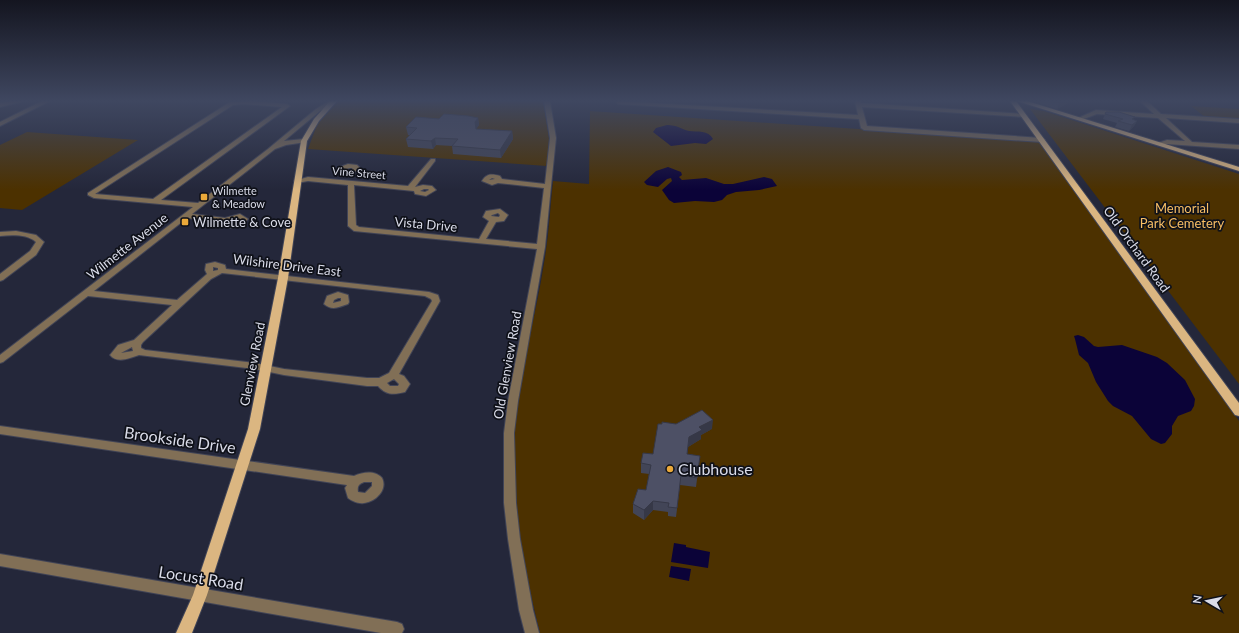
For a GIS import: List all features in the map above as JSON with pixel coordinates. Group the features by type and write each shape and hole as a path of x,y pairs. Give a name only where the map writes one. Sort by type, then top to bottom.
{"main road":[{"name":"Glenview Road","path":"184,633 200,595 244,465 254,429 283,278 304,141 310,131"},
{"name":"Old Orchard Road","path":"1035,131 1239,412"},
{"path":"1117,131 1239,169"}],"street":[{"path":"189,131 93,191 91,195 199,205"},
{"path":"155,201 253,131"},
{"name":"Wilmette Avenue","path":"0,360 293,131"},
{"name":"Old Glenview Road","path":"532,633 526,610 514,539 510,503 509,433 513,401 541,247 553,138 552,131"},
{"path":"902,131 1042,140"},
{"path":"1176,131 1190,143"},
{"name":"Wilmette Avenue","path":"270,150 285,143 304,141"},
{"path":"1160,144 1167,142 1239,147"},
{"path":"410,188 433,160"},
{"path":"336,182 345,173"},
{"name":"Vine Street","path":"297,181 309,179 418,189"},
{"path":"498,181 548,186"},
{"name":"Vista Drive","path":"351,183 352,226 357,229 541,247"},
{"path":"185,216 226,220"},
{"path":"481,241 492,220"},
{"path":"0,234 22,234 37,238 40,242 33,252 0,278"},
{"name":"Wilshire Drive East","path":"266,368 138,347 179,303 211,275 222,271 432,295 436,299 435,304 393,375"},
{"name":"Wilshire Drive East","path":"341,295 349,286"},
{"path":"86,293 179,303"},
{"path":"266,368 284,372 367,382 381,382 393,375 400,378 405,384 401,389 388,390 381,382"},
{"name":"Brookside Drive","path":"0,430 355,481"},
{"name":"Locust Road","path":"0,560 398,629"}],"green space":[{"path":"315,131 548,131 549,139 547,166 308,149"},
{"path":"590,131 882,131 1038,141 1239,421 1239,633 540,633 523,555 516,503 514,450 517,403 546,253 553,181 589,184"},
{"name":"Memorial Park Cemetery","path":"1046,131 1104,131 1239,174 1239,384"},
{"path":"27,132 138,140 22,210 0,208 0,145"}],"shaded area":[{"path":"654,131 688,131 706,133 713,139 706,144 695,143 671,146 653,132"},
{"path":"668,167 681,172 682,175 679,177 682,180 706,178 724,184 733,184 764,177 772,179 777,186 759,190 736,192 727,195 722,200 714,202 695,201 674,203 669,200 662,190 672,181 671,178 667,179 658,187 647,185 644,182 656,171"},
{"path":"1078,335 1084,337 1094,346 1122,345 1157,357 1167,363 1185,380 1195,399 1194,406 1191,411 1178,416 1172,426 1172,434 1165,443 1161,444 1151,439 1132,416 1113,406 1108,401 1096,382 1088,363 1079,355 1074,336"},
{"path":"674,543 710,552 708,568 671,562"},
{"path":"671,566 691,569 689,581 669,577"}],"building":[{"path":"414,131 512,131 500,150 452,146 458,139 435,138 431,141 406,139"},
{"name":"Clubhouse","path":"702,410 713,420 699,427 702,430 689,437 687,454 700,456 697,478 681,475 677,508 668,507 669,503 653,501 644,510 633,504 638,489 646,490 651,465 641,463 643,453 653,454 658,424 662,424 662,422 676,424"}],"place":[{"name":"Wilmette & Meadow","path":"204,197"},
{"name":"Wilmette & Cove","path":"185,222"},
{"name":"Clubhouse","path":"670,469"}]}
